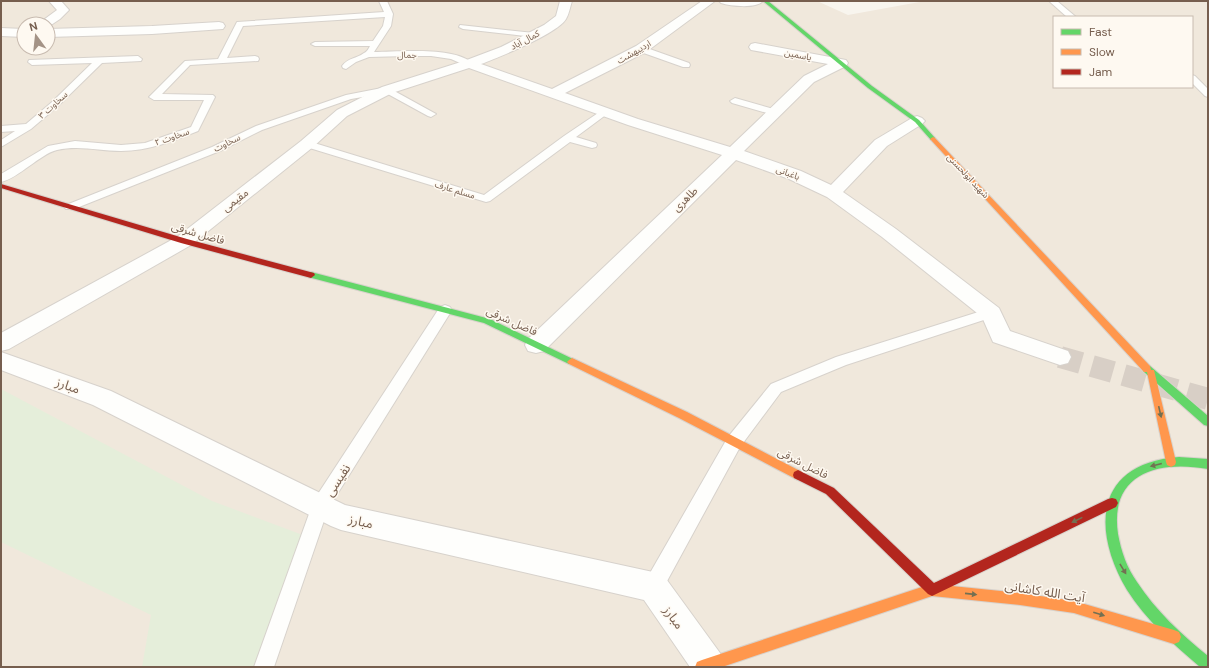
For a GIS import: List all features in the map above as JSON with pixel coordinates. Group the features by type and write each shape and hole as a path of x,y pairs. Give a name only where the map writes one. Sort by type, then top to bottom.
{"street":[{"path":"55,1 63,10 56,17"},
{"name":"کمال آباد","path":"469,64 506,50 561,18 566,1"},
{"name":"اردیبهشت","path":"553,94 642,49 709,1"},
{"path":"725,1 733,3 757,1"},
{"name":"شهید ابولحسنی","path":"765,1 917,121 1151,374 1208,422"},
{"path":"56,33 152,30 219,26"},
{"path":"1,32 16,33"},
{"path":"1,44 16,35"},
{"name":"یاسمین","path":"755,47 842,63"},
{"name":"طاهری","path":"536,345 809,79 842,63"},
{"name":"مقیمی","path":"1,343 184,241 307,144 342,113 387,90 469,64"},
{"name":"باغبانی","path":"469,64 633,122 733,153 795,175 833,193 888,233 991,313 1001,336 1060,357"},
{"path":"833,193 881,143 917,121"},
{"name":"فاضل شرقی","path":"1,186 184,241 487,321 734,442 830,491 932,590"},
{"name":"مبارز","path":"1,361 102,398 340,517 653,587 705,666"},
{"name":"شهید ابولحسنی","path":"1151,374 1171,462"},
{"path":"1208,464 1171,462 1143,468 1122,482 1112,503 1110,530 1120,563 1142,600 1174,637 1208,665"},
{"name":"آیت الله کاشانی","path":"705,666 932,590 1112,503"},
{"name":"آیت الله کاشانی","path":"932,590 1020,599 1074,607 1174,637"}],"lane":[{"path":"368,55 387,26 389,14 383,1"},
{"path":"1053,1 1071,16"},
{"path":"221,61 240,24 389,14"},
{"path":"463,27 534,35"},
{"path":"315,44 376,43"},
{"path":"642,49 686,65"},
{"name":"جمال","path":"346,66 353,60 368,55 431,54 453,57 469,64"},
{"path":"32,62 138,59"},
{"name":"سخاوت ۲","path":"1,179 52,148 75,144 121,148 146,146 170,139 195,129 210,97 154,97 188,63 255,59"},
{"name":"سخاوت ۳","path":"1,144 28,127 55,104 100,60"},
{"path":"1193,79 1208,94"},
{"path":"387,90 431,114"},
{"name":"سخاوت","path":"70,207 216,149 259,128 348,97 387,90"},
{"path":"735,101 774,112"},
{"name":"مسلم عارف","path":"307,144 486,199 604,112"},
{"path":"1,128 28,127"},
{"path":"568,138 592,145"},
{"name":"نفیسی","path":"264,667 320,506 445,310"},
{"path":"653,587 734,442 776,388 841,361 991,313"}],"shaded area":[{"path":"1,1 817,1 848,15 925,1 1208,1 1208,667 1,667"}],"green space":[{"path":"1,389 212,501 316,540 260,667 142,667 151,615 1,542"}],"tunnel":[{"path":"1060,357 1208,399"}],"traffic: fast":[{"path":"765,1 870,87 917,121 933,139"},
{"path":"311,275 487,321 572,362"},
{"path":"1147,369 1208,422"},
{"path":"1208,464 1179,461 1168,462 1140,471 1126,480 1118,491 1113,503 1111,517 1114,546 1121,566 1132,586 1144,604 1159,621 1175,637 1208,665"}],"traffic: slow":[{"path":"933,139 1147,369"},
{"path":"572,362 683,415 798,475"},
{"path":"1151,373 1171,462"},
{"path":"702,667 937,588"},
{"path":"932,590 1020,599 1074,607 1174,637"}],"traffic: jam":[{"path":"1,186 184,241 311,275"},
{"path":"798,475 830,491 932,590"},
{"path":"937,588 1112,503"}]}
